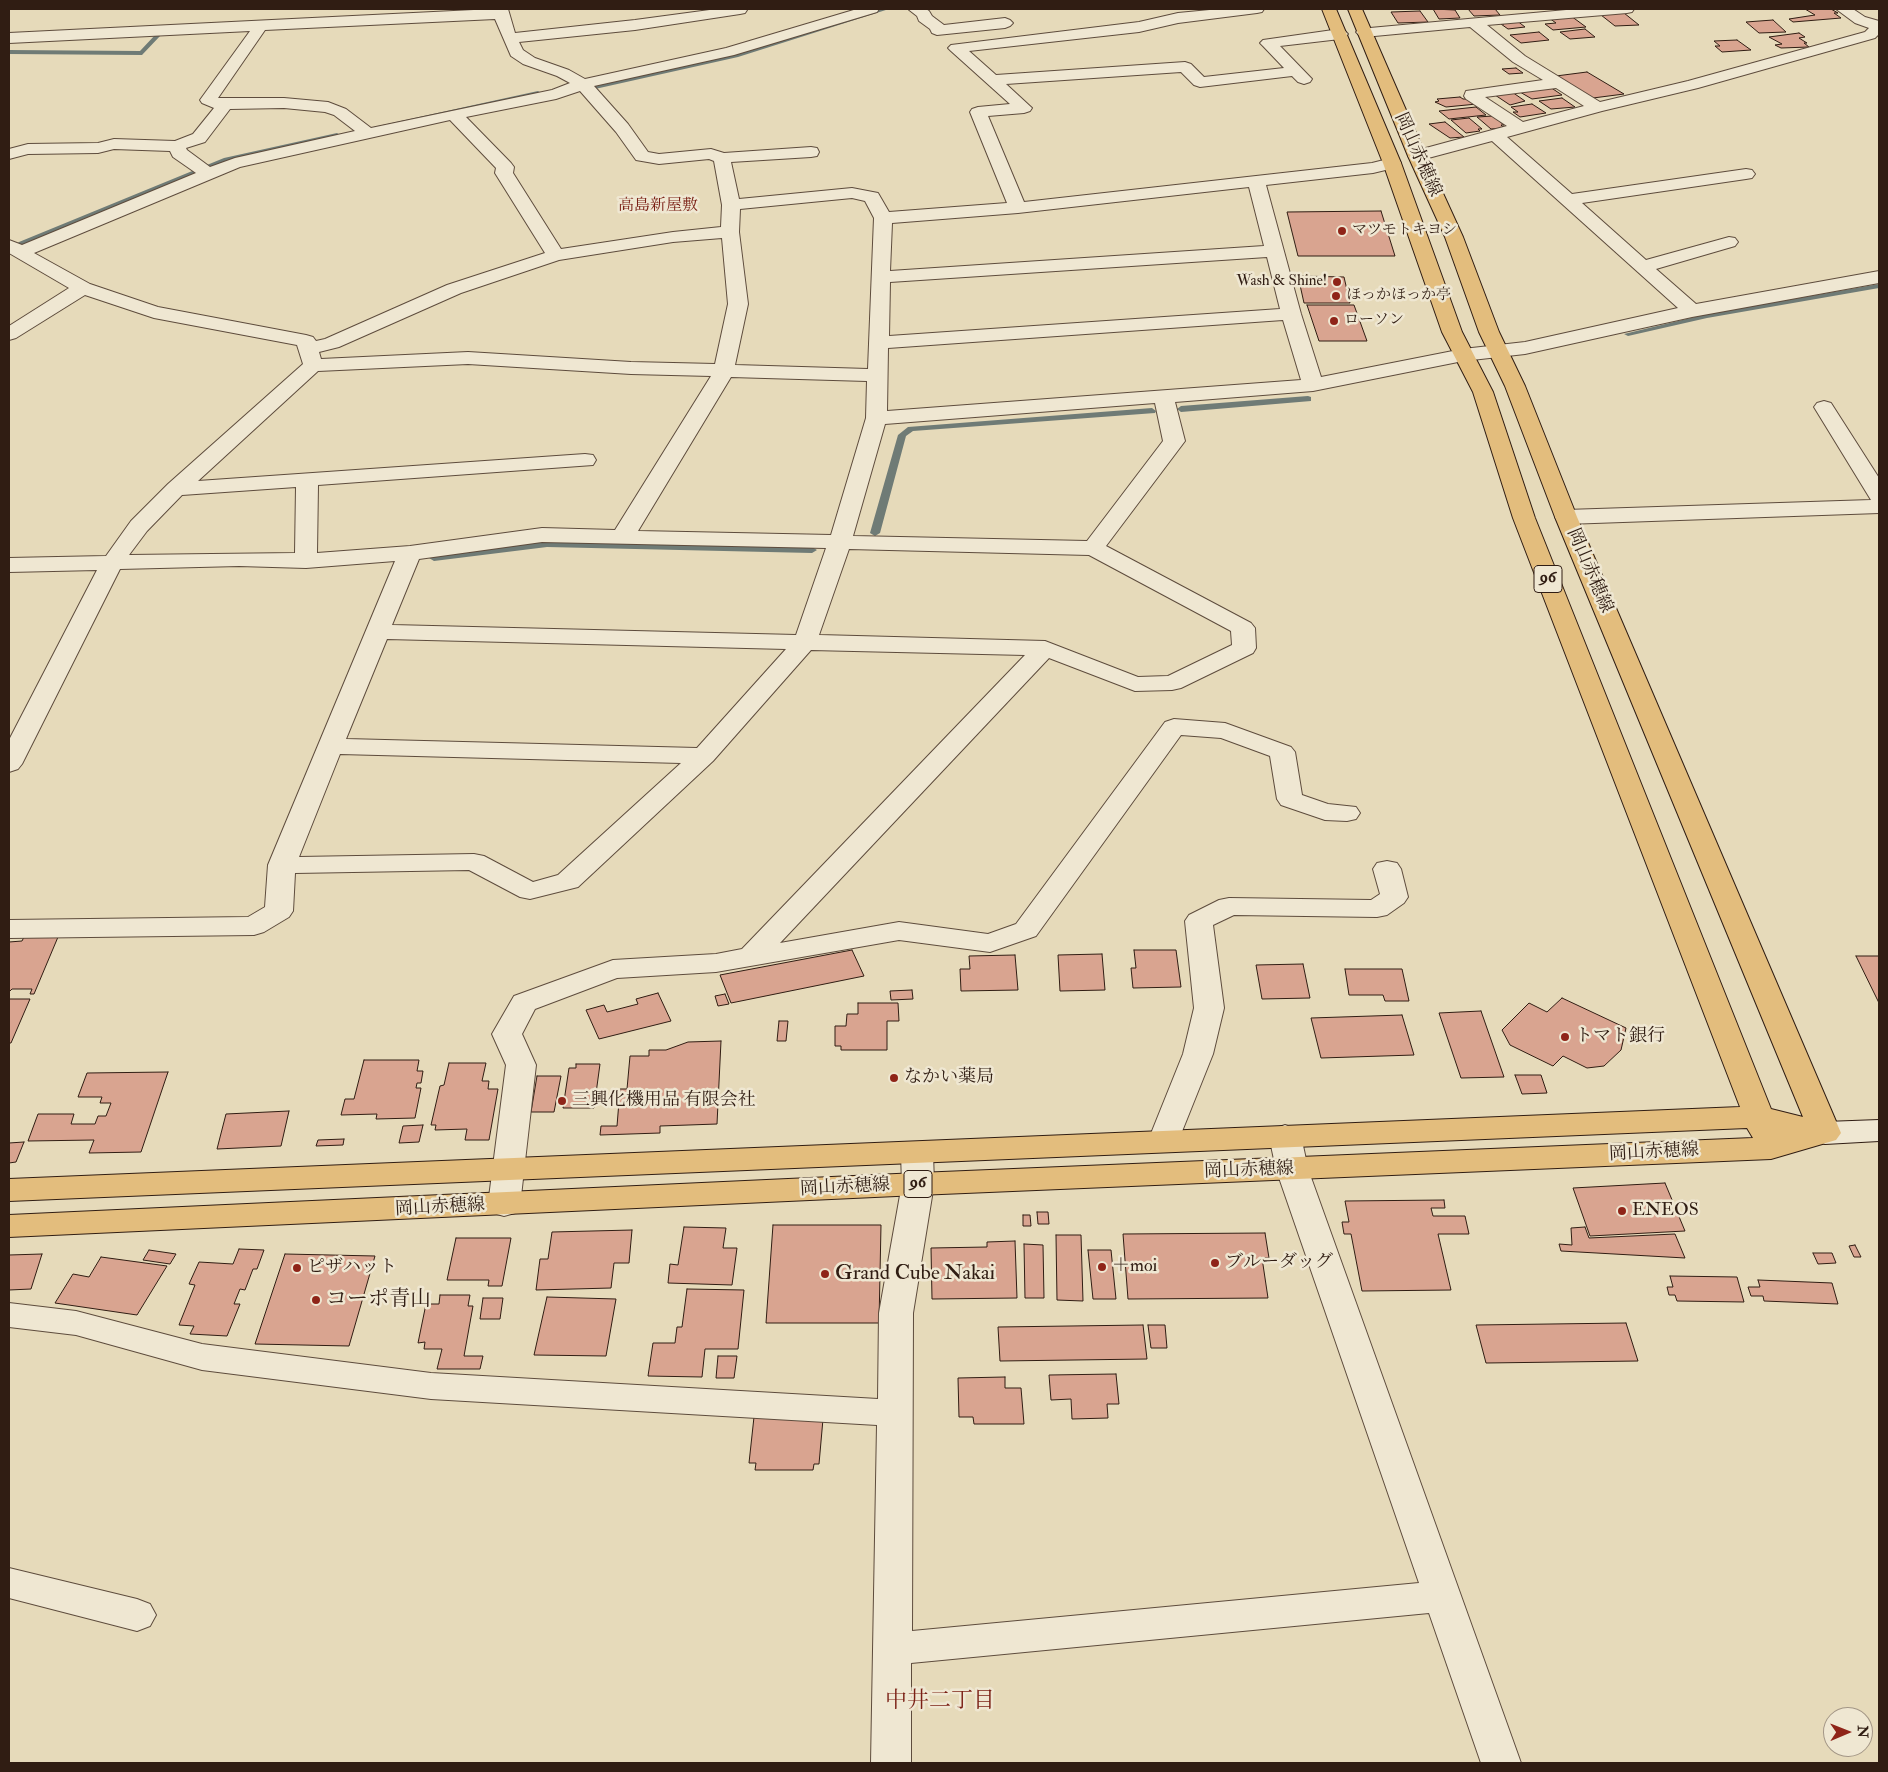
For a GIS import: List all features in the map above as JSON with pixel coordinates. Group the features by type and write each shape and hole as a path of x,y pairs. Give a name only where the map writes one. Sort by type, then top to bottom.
{"main road":[{"name":"岡山赤穂線","path":"1329,9 1392,163 1452,332 1482,392 1524,518 1771,1148"},
{"name":"岡山赤穂線","path":"1355,9 1417,156 1454,237 1489,332 1515,386 1566,517 1826,1133"},
{"name":"岡山赤穂線","path":"9,1226 504,1205 917,1169 1164,1141 1759,1116 1826,1133"},
{"name":"岡山赤穂線","path":"9,1190 510,1170 1292,1169 1771,1148 1826,1133"}],"street":[{"path":"915,9 924,14 924,18 942,30"},
{"path":"956,48 1139,27 1171,13 1257,9"},
{"path":"1364,32 1473,22 1513,13 1636,9"},
{"path":"1417,156 1598,107 1692,85 1870,35 1879,26 1860,20 1843,9"},
{"path":"16,252 204,171 365,131 556,94 583,84 729,52 864,10"},
{"path":"9,38 260,27 501,11 516,53 529,61 562,73 583,84 622,128 642,156 659,159 711,154 722,158 811,152"},
{"path":"510,38 635,26 744,12"},
{"path":"1018,208 978,112 1024,108 937,30 1020,21"},
{"path":"1473,22 1519,59 1598,107"},
{"path":"260,27 208,100 225,104 284,103 328,107 340,112 365,131"},
{"path":"994,80 1185,66 1200,82 1301,76 1268,44 1340,34"},
{"path":"1522,129 1472,96 1472,94 1559,84"},
{"path":"9,154 28,149 98,148 114,144 177,146 199,138 225,104"},
{"path":"454,114 505,167 504,172 556,255"},
{"path":"1496,136 1692,312"},
{"path":"177,146 179,153 204,171"},
{"path":"624,536 724,371 738,304 730,232 730,204 722,158"},
{"path":"883,218 1018,208 1373,168 1392,163"},
{"path":"1568,200 1746,174"},
{"path":"1256,181 1291,314 1313,385"},
{"path":"282,865 474,862 530,891 568,881 704,756 805,642 840,542 876,418 883,218 872,197 852,193 730,204"},
{"path":"9,764 112,563 138,526 311,357 332,343 454,289 556,255 673,237 730,232"},
{"path":"1642,267 1729,242"},
{"path":"881,277 1275,251"},
{"path":"16,252 83,288 154,312 306,341 311,357"},
{"path":"876,418 1164,398 1313,385 1463,354 1525,348 1692,312 1879,277"},
{"path":"9,334 83,288"},
{"path":"879,343 1291,314"},
{"path":"311,357 468,358 632,368 878,375"},
{"path":"1093,548 1174,441 1164,398"},
{"path":"1824,407 1879,495"},
{"path":"176,489 585,460"},
{"path":"306,561 307,480"},
{"path":"1566,517 1879,506"},
{"path":"9,565 239,558 306,561 333,560 410,553 542,535 1093,548 1243,628 1244,648 1172,683 1136,684 1045,648 379,632"},
{"path":"9,929 254,926 279,911 282,865 410,553"},
{"path":"753,955 1045,648"},
{"path":"504,1205 510,1170 521,1065 507,1034 524,1003 614,969 716,963 753,955 899,931 990,944 1026,930 1174,727 1224,731 1282,752 1290,799 1325,812 1347,813"},
{"path":"332,746 704,756"},
{"path":"1164,1141 1198,1054 1209,1008 1200,921 1229,906 1376,909 1394,897 1387,869"},
{"path":"1826,1133 1879,1130"},
{"path":"1285,1136 1292,1169 1501,1763"},
{"path":"891,1763 896,1313 917,1169"},
{"path":"9,1315 76,1323 202,1356 431,1386 895,1412"},
{"path":"9,1583 138,1615"},
{"path":"892,1648 1442,1596"}],"building":[{"path":"1433,9 1455,10 1460,18 1439,19"},
{"path":"1468,9 1495,9 1500,15 1474,16"},
{"path":"1805,9 1831,9 1838,13 1834,13 1841,18 1793,22 1789,19 1815,15"},
{"path":"1420,11 1428,22 1398,23 1391,12"},
{"path":"1624,13 1639,25 1615,26 1601,15"},
{"path":"1571,16 1586,27 1553,30 1545,24 1556,23 1549,18"},
{"path":"1516,20 1525,27 1508,29 1501,24 1504,24 1501,22"},
{"path":"1773,20 1786,32 1759,33 1746,22"},
{"path":"1585,29 1595,37 1570,39 1560,32"},
{"path":"1539,32 1549,40 1521,43 1510,35"},
{"path":"1799,33 1805,37 1799,38 1807,43 1804,43 1809,47 1781,48 1775,45 1782,44 1769,37"},
{"path":"1737,40 1751,50 1722,52 1715,46 1720,46 1714,41"},
{"path":"1516,68 1523,73 1509,74 1502,69"},
{"path":"1587,72 1624,94 1593,98 1556,76"},
{"path":"1550,87 1562,95 1532,99 1520,92"},
{"path":"1512,92 1525,101 1510,105 1495,95"},
{"path":"1460,97 1471,99 1477,104 1446,107 1435,102 1439,101 1437,99"},
{"path":"1562,98 1575,107 1551,109 1539,101"},
{"path":"1532,104 1546,113 1520,117 1513,112 1518,112 1511,107"},
{"path":"1476,107 1486,115 1449,119 1439,111"},
{"path":"1493,116 1504,125 1501,125 1504,128 1491,129 1477,117"},
{"path":"1469,118 1482,129 1478,129 1480,131 1466,133 1451,120"},
{"path":"1445,122 1464,137 1450,138 1429,124"},
{"path":"1381,211 1395,256 1298,256 1287,212"},
{"path":"1298,276 1344,277 1350,303 1304,303"},
{"path":"1307,305 1354,305 1367,341 1319,341"},
{"path":"24,937 58,937 34,994 30,994 32,989 12,989 9,992 9,942 22,941"},
{"path":"852,950 864,976 731,1003 720,975"},
{"path":"1134,950 1176,950 1181,987 1133,988 1131,968 1136,968"},
{"path":"1102,954 1105,990 1060,991 1058,955"},
{"path":"1015,955 1018,990 961,991 960,969 970,969 969,956"},
{"path":"1856,956 1879,956 1879,1003"},
{"path":"1303,964 1310,998 1262,999 1256,965"},
{"path":"1345,969 1402,969 1409,1001 1385,1001 1383,995 1349,995"},
{"path":"912,990 913,999 891,1000 890,991"},
{"path":"658,993 671,1021 599,1039 586,1010 604,1005 607,1012 638,1004 636,999"},
{"path":"725,994 729,1004 718,1006 715,996"},
{"name":"トマト銀行","path":"1562,998 1626,1028 1621,1050 1604,1066 1587,1068 1563,1056 1553,1066 1510,1045 1502,1030 1529,1003 1547,1012"},
{"path":"9,999 30,999 11,1043 9,1043"},
{"path":"858,1003 898,1003 899,1021 887,1021 887,1050 841,1050 841,1046 835,1046 835,1026 846,1026 847,1014 858,1014"},
{"path":"1481,1011 1504,1077 1461,1078 1439,1013"},
{"path":"1402,1015 1414,1055 1321,1058 1311,1018"},
{"path":"779,1021 788,1021 786,1041 777,1041"},
{"path":"721,1041 717,1124 660,1126 660,1133 600,1135 601,1126 617,1126 620,1089 627,1089 630,1056 649,1056 649,1050 666,1050 688,1042"},
{"path":"364,1060 419,1060 417,1071 423,1071 421,1083 417,1083 416,1088 421,1088 415,1118 376,1119 377,1114 341,1115 345,1099 354,1099"},
{"path":"449,1063 486,1063 482,1081 489,1081 488,1089 498,1089 489,1140 465,1140 467,1129 435,1130 436,1125 431,1125 440,1086 444,1085"},
{"path":"576,1064 600,1064 594,1108 563,1108 569,1068 576,1068"},
{"path":"168,1072 141,1152 89,1153 94,1140 28,1141 38,1114 74,1114 71,1124 95,1124 98,1116 106,1116 111,1103 100,1103 102,1097 78,1097 87,1073"},
{"path":"1515,1075 1541,1075 1547,1093 1522,1094"},
{"path":"537,1076 561,1076 554,1112 531,1112"},
{"path":"289,1111 281,1146 217,1149 226,1114"},
{"path":"423,1125 419,1142 399,1143 403,1126"},
{"path":"344,1139 343,1145 316,1146 318,1140"},
{"path":"24,1142 16,1162 9,1163 9,1143"},
{"path":"1665,1183 1685,1231 1590,1236 1573,1188"},
{"path":"1444,1200 1445,1208 1431,1208 1433,1216 1465,1216 1469,1234 1438,1234 1451,1290 1362,1291 1351,1234 1344,1234 1342,1222 1349,1222 1345,1201"},
{"path":"1037,1212 1048,1212 1049,1224 1038,1224"},
{"path":"1023,1215 1030,1215 1031,1226 1023,1226"},
{"name":"Grand Cube Nakai","path":"773,1225 881,1225 879,1323 766,1323"},
{"path":"684,1227 726,1228 723,1248 737,1248 732,1285 668,1283 670,1264 678,1265"},
{"path":"1585,1227 1589,1238 1675,1234 1685,1258 1561,1251 1559,1244 1572,1245 1571,1228"},
{"path":"632,1230 629,1263 614,1263 611,1288 536,1290 540,1259 548,1259 552,1232"},
{"path":"1265,1233 1269,1258 1262,1258 1268,1298 1128,1299 1123,1234"},
{"path":"1056,1235 1081,1235 1083,1301 1057,1300"},
{"path":"456,1238 511,1238 502,1286 488,1286 489,1280 447,1280"},
{"path":"1015,1241 1017,1298 932,1299 931,1248 987,1247 987,1242"},
{"path":"1024,1244 1043,1245 1044,1298 1025,1298"},
{"path":"1855,1245 1861,1257 1854,1257 1849,1246"},
{"path":"239,1249 264,1250 257,1269 253,1269 245,1290 240,1289 234,1304 240,1304 227,1336 190,1334 194,1326 179,1325 195,1285 189,1284 199,1262 233,1264"},
{"path":"149,1250 176,1254 170,1264 143,1260"},
{"path":"1088,1250 1111,1250 1116,1299 1093,1299"},
{"path":"1813,1253 1832,1253 1836,1263 1818,1264"},
{"path":"42,1254 31,1289 9,1290 9,1255"},
{"name":"コーポ青山","path":"285,1254 375,1256 349,1346 255,1344"},
{"path":"101,1257 167,1266 137,1315 55,1303 73,1274 89,1277"},
{"path":"1670,1276 1737,1277 1744,1302 1677,1301 1675,1295 1669,1295 1667,1287 1673,1287"},
{"path":"1758,1280 1832,1283 1838,1304 1764,1301 1763,1296 1751,1296 1748,1287 1760,1287"},
{"path":"687,1289 744,1290 738,1349 705,1349 702,1377 648,1376 653,1343 675,1343 677,1327 682,1327"},
{"path":"440,1295 470,1295 468,1306 473,1306 464,1356 483,1356 480,1369 437,1369 442,1349 424,1349 425,1342 418,1343 426,1304 439,1304"},
{"path":"547,1297 616,1299 606,1356 534,1355"},
{"path":"483,1298 503,1298 500,1319 480,1319"},
{"path":"1626,1323 1638,1361 1486,1363 1476,1325"},
{"path":"1143,1325 1147,1359 1000,1361 998,1327"},
{"path":"1148,1325 1165,1325 1167,1348 1151,1348"},
{"path":"718,1356 737,1356 734,1378 716,1378"},
{"path":"1116,1374 1119,1404 1107,1404 1108,1418 1072,1419 1071,1399 1051,1400 1049,1375"},
{"path":"1005,1377 1005,1388 1021,1388 1024,1424 974,1424 973,1417 959,1417 958,1378"},
{"path":"754,1417 823,1419 819,1464 814,1464 813,1470 755,1470 756,1463 749,1463"}],"waterway":[{"path":"595,87 736,56 886,9"},
{"path":"9,52 142,53 158,35"},
{"path":"358,131 538,93"},
{"path":"9,253 22,244 226,159 337,135"},
{"path":"1628,334 1707,316 1879,286"},
{"path":"1181,409 1308,399"},
{"path":"875,533 902,435 911,429 1152,411"},
{"path":"434,558 547,544 812,550"}],"place":[{"name":"マツモトキヨシ","path":"1342,231"},
{"name":"Wash & Shine!","path":"1337,282"},
{"name":"ほっかほっか亭","path":"1336,296"},
{"name":"ローソン","path":"1334,321"},
{"name":"トマト銀行","path":"1565,1037"},
{"name":"なかい薬局","path":"894,1078"},
{"name":"三興化機用品 有限会社","path":"562,1101"},
{"name":"ENEOS","path":"1622,1211"},
{"name":"ブルーダッグ","path":"1215,1263"},
{"name":"＋moi","path":"1102,1267"},
{"name":"ピザハット","path":"297,1268"},
{"name":"Grand Cube Nakai","path":"825,1274"},
{"name":"コーポ青山","path":"316,1300"}],"district":[{"name":"高島新屋敷","path":"658,207"},
{"name":"中井二丁目","path":"940,1702"}]}
